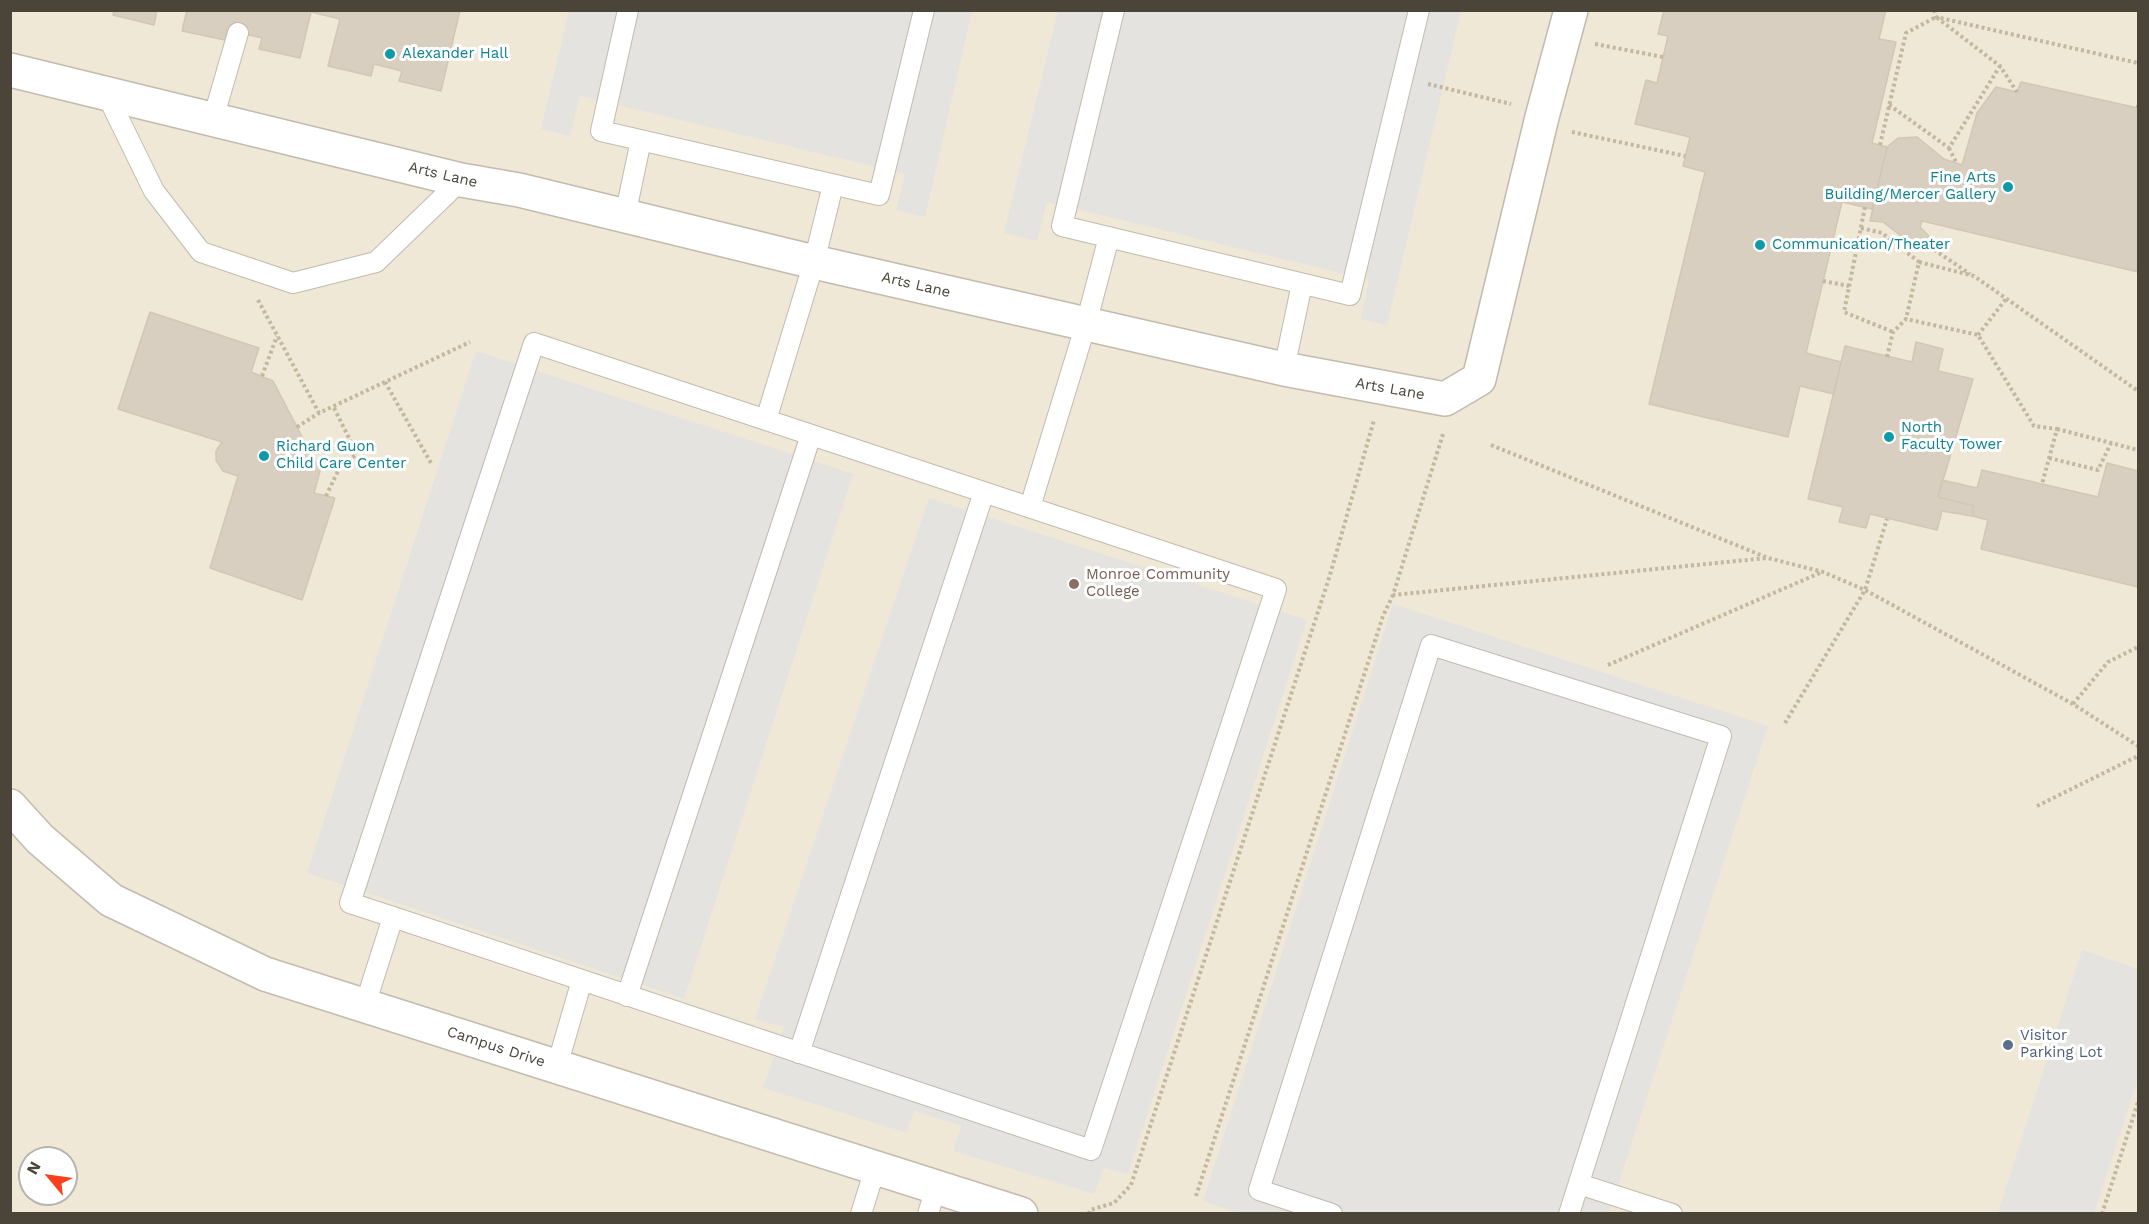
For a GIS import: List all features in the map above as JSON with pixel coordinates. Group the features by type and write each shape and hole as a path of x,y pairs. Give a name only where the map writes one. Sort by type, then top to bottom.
{"street":[{"name":"Arts Lane","path":"10,70 461,180 519,190 814,262 1284,369 1445,399 1479,379 1542,117 1574,31"},
{"name":"Campus Drive","path":"10,806 40,838 111,900 266,974 875,1168 932,1200 1021,1214"}],"lane":[{"path":"628,10 601,131 879,195 924,10"},
{"path":"1114,10 1062,226 1350,296 1419,10"},
{"path":"213,119 238,33"},
{"path":"106,93 154,191 201,252 293,283 376,262 461,180"},
{"path":"625,216 641,140"},
{"path":"766,420 814,262 833,185"},
{"path":"1030,507 1086,324 1109,237"},
{"path":"1284,369 1302,284"},
{"path":"534,343 766,420 1276,590 1091,1150 350,903 534,343"},
{"path":"627,996 812,435"},
{"path":"799,1053 984,492"},
{"path":"1332,1214 1298,1208 1259,1190 1431,645 1721,736 1569,1214"},
{"path":"365,1005 393,917"},
{"path":"557,1066 582,981"},
{"path":"861,1214 875,1168"},
{"path":"1579,1184 1672,1214"}],"path":[{"path":"1934,10 1936,17 2000,66 2017,92"},
{"path":"1880,145 1906,33 1936,17 2139,63"},
{"path":"1574,31 1663,57"},
{"path":"1949,148 2000,66"},
{"path":"1442,88 1521,106"},
{"path":"1889,105 1949,148 1956,162"},
{"path":"1565,130 1685,156"},
{"path":"1865,207 1844,312 1893,332"},
{"path":"1861,228 1882,233 1919,262 1974,276"},
{"path":"1924,243 2139,391"},
{"path":"1887,357 1893,332 1906,319 1919,262"},
{"path":"239,265 319,413"},
{"path":"1823,280 1849,286"},
{"path":"1978,335 2006,299"},
{"path":"1906,319 1978,335 2034,426 2057,429 2139,450"},
{"path":"262,376 278,336"},
{"path":"297,427 333,406 470,342"},
{"path":"385,382 430,463"},
{"path":"326,496 340,467 357,454 333,406"},
{"path":"1089,1214 1090,1210 1114,1203 1131,1185 1326,586 1374,420"},
{"path":"2042,484 2057,429"},
{"path":"1196,1196 1379,627 1393,595 1443,434"},
{"path":"2049,458 2098,470 2111,443"},
{"path":"1491,445 1768,558 1823,572 1865,590 2073,704 2139,746"},
{"path":"1785,723 1865,590 1887,519"},
{"path":"1393,595 1768,558"},
{"path":"1608,665 1823,572"},
{"path":"2073,704 2108,662 2139,646"},
{"path":"2037,806 2139,756"},
{"path":"2102,1214 2139,1102"}],"shaded area":[{"name":"Monroe Community College","path":"10,11 2138,11 2138,1213 11,1213"},
{"path":"569,11 972,11 925,217 896,210 905,174 580,96 570,136 541,129"},
{"path":"1058,11 1461,11 1387,325 1361,319 1369,280 1047,202 1037,241 1004,233"},
{"path":"476,351 853,474 684,999 307,873"},
{"path":"929,498 1307,620 1128,1174 1104,1168 1094,1194 953,1151 961,1126 914,1111 907,1133 763,1088 784,1027 755,1019"},
{"path":"1393,604 1768,726 1609,1213 1242,1214 1203,1201"},
{"path":"2082,950 2138,969 2138,1079 2094,1213 1998,1213"}],"building":[{"path":"114,10 157,10 154,25 113,15"},
{"name":"Alexander Hall","path":"187,10 460,10 441,91 399,81 402,71 374,64 371,76 328,66 340,19 311,12 300,58 259,49 262,38 227,30 225,40 182,31"},
{"name":"Communication/Theater","path":"1664,10 1886,10 1879,39 1896,42 1872,143 1887,147 1872,209 1842,202 1806,353 1841,362 1834,394 1800,386 1788,437 1649,404 1705,172 1683,166 1690,137 1635,124 1646,80 1657,83 1668,36 1658,34"},
{"name":"Fine Arts Building/Mercer Gallery","path":"2021,82 2138,108 2138,272 1922,221 1920,227 1929,236 1919,250 1883,222 1870,221 1887,147 1898,138 1917,137 1944,159 1962,165 1977,113 1996,87 2017,92"},
{"name":"Richard Guon Child Care Center","path":"150,312 259,348 251,372 273,381 320,471 314,493 335,498 302,600 210,568 238,476 223,471 216,460 216,451 222,442 118,409"},
{"name":"North Faculty Tower","path":"1916,342 1943,349 1938,371 1973,379 1938,497 1974,506 1972,516 1942,511 1937,530 1870,514 1866,528 1839,522 1843,507 1808,499 1845,346 1912,362"},
{"path":"2107,463 2138,471 2138,587 1981,549 1988,520 1972,516 1974,506 1938,497 1942,480 1977,488 1982,470 2098,497"}],"place":[{"name":"Alexander Hall","path":"390,54"},
{"name":"Fine Arts Building/Mercer Gallery","path":"2008,187"},
{"name":"Communication/Theater","path":"1760,245"},
{"name":"North Faculty Tower","path":"1889,437"},
{"name":"Richard Guon Child Care Center","path":"264,456"},
{"name":"Monroe Community College","path":"1074,584"},
{"name":"Visitor Parking Lot","path":"2008,1045"}]}
